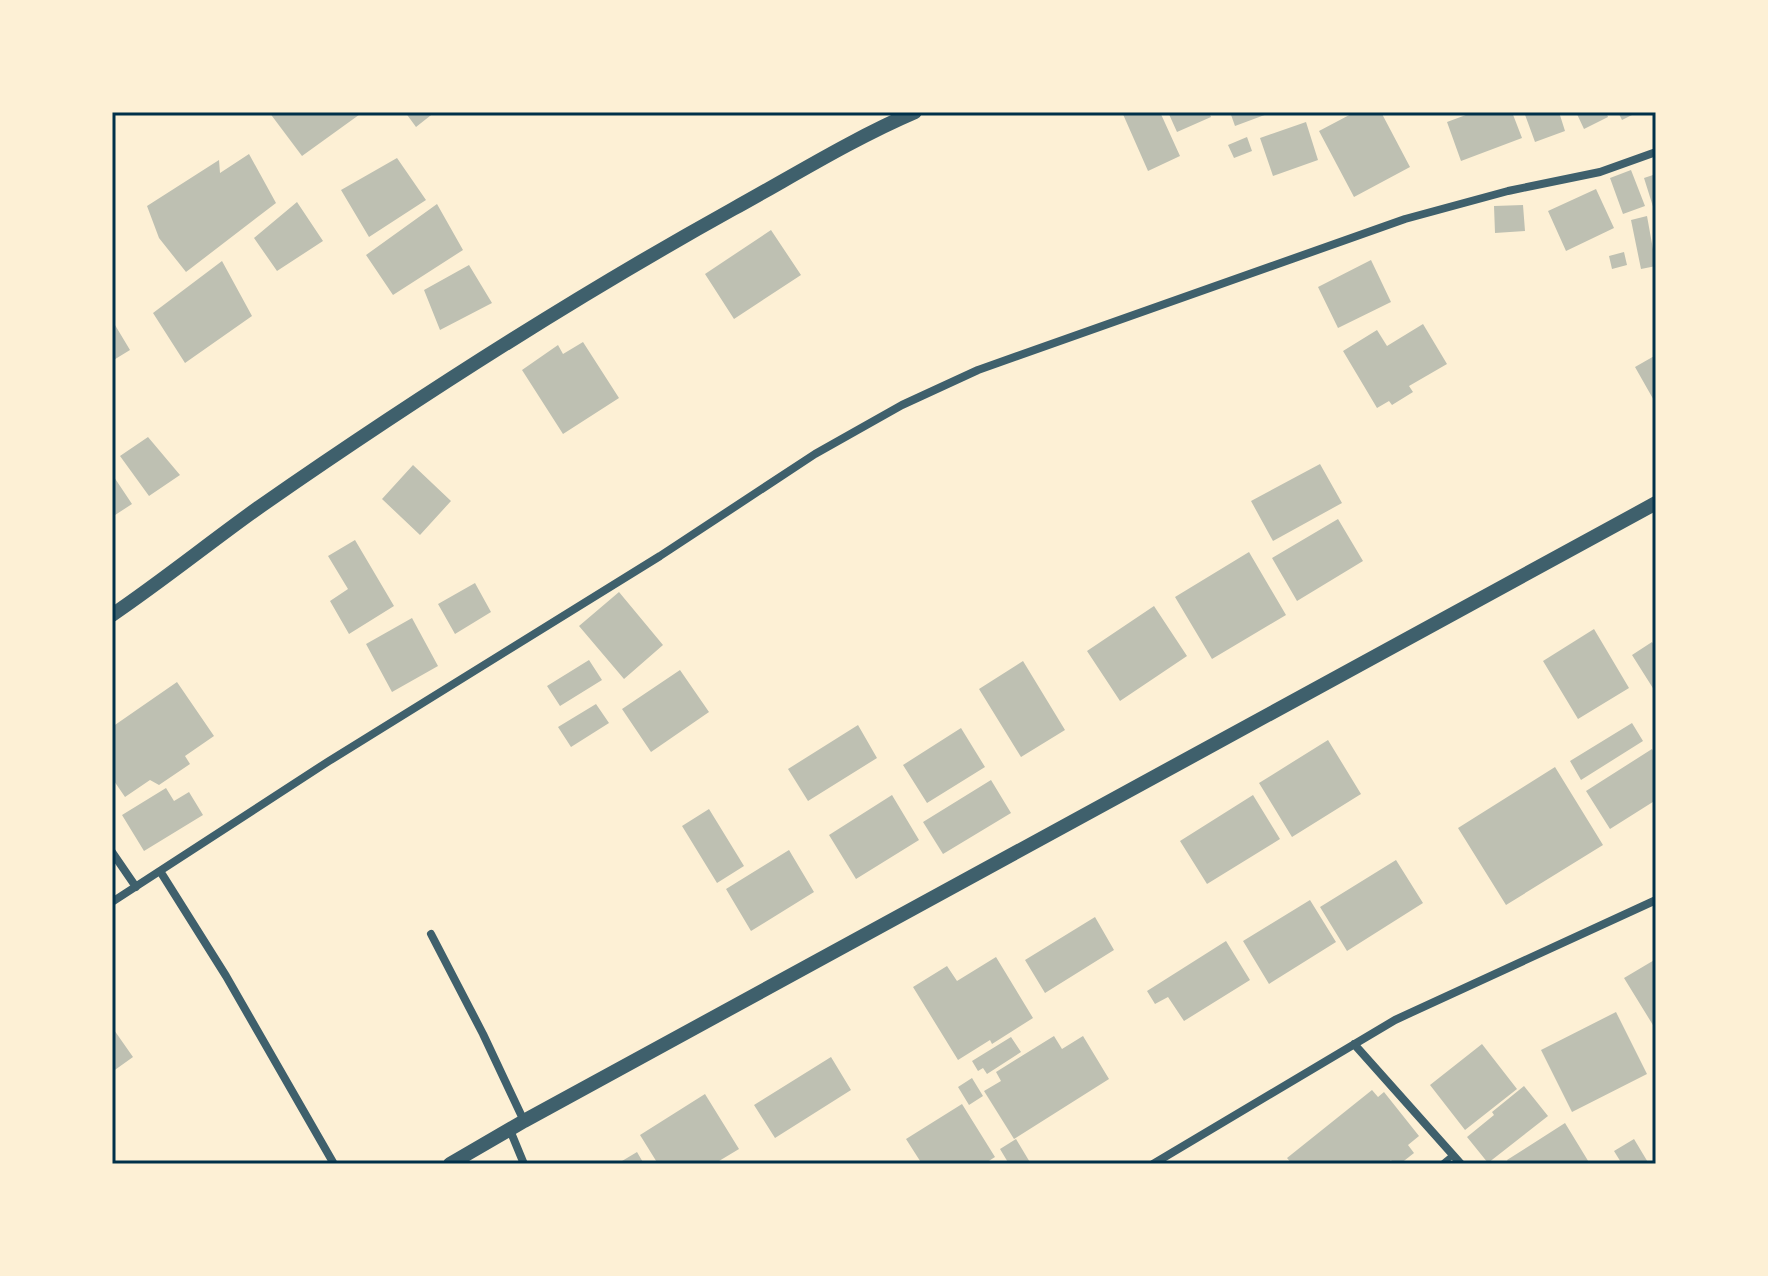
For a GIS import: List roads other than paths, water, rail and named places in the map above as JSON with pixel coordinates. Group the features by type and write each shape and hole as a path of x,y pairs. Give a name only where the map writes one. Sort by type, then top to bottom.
{"street":[{"path":"112,615 318,467 542,319 886,124 915,112"},
{"path":"112,902 329,761 660,556 815,454 902,405 978,370 1405,219 1508,191 1600,172 1656,152"},
{"path":"450,1164 1656,503"},
{"path":"112,852 136,887"},
{"path":"160,871 226,976 334,1164"},
{"path":"1153,1164 1395,1020 1656,900"},
{"path":"431,934 524,1121"},
{"path":"1354,1044 1461,1164"},
{"path":"510,1130 524,1164"}],"lane":[{"path":"1442,1164 1453,1155"}]}
